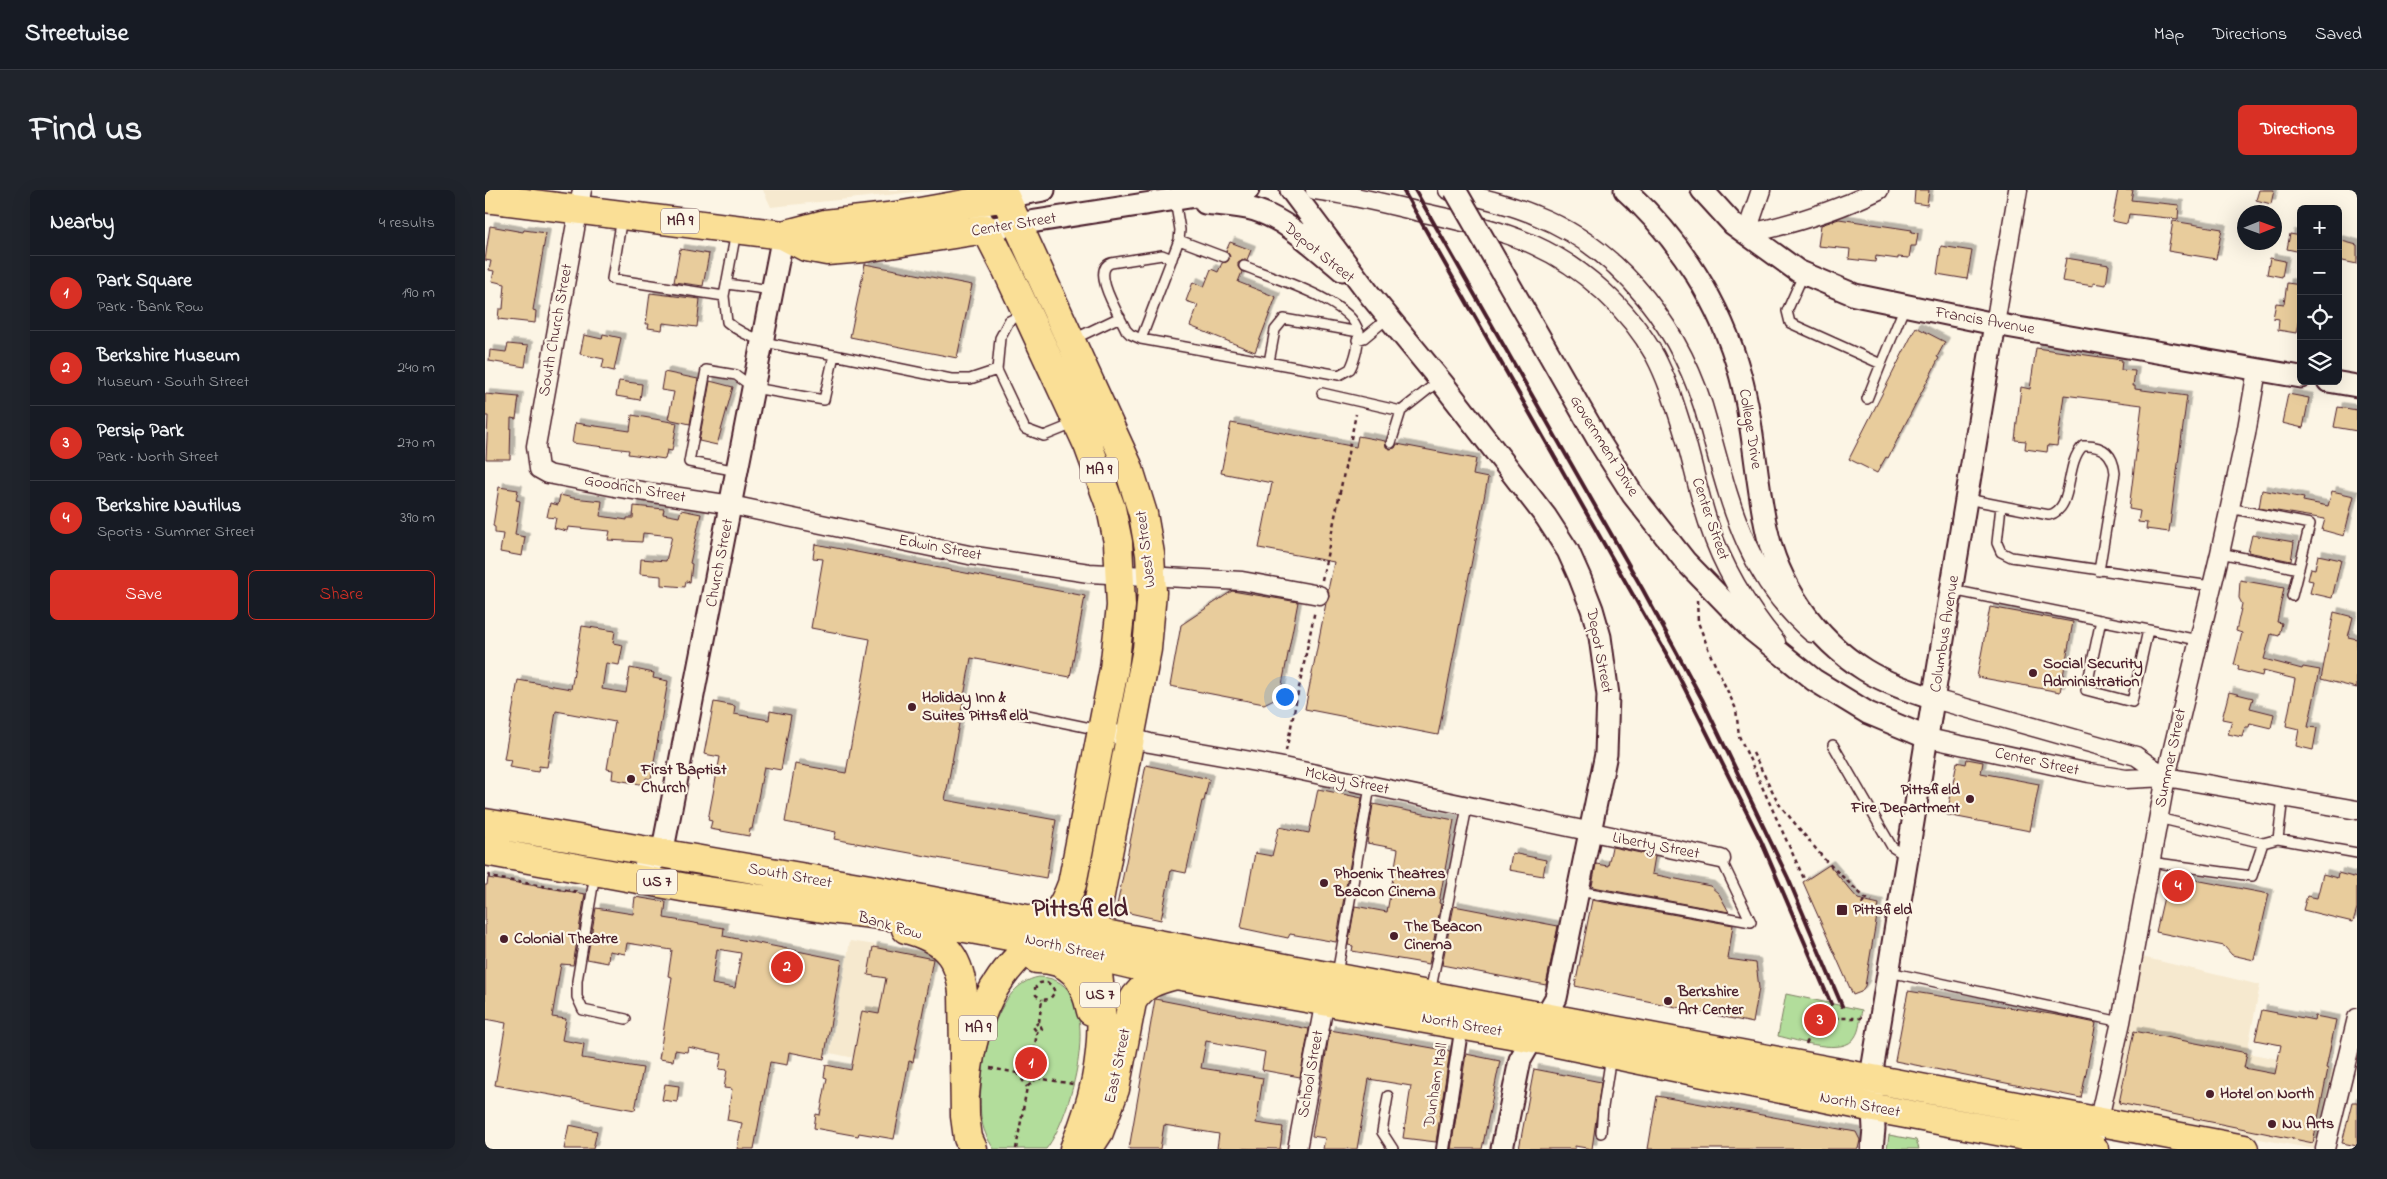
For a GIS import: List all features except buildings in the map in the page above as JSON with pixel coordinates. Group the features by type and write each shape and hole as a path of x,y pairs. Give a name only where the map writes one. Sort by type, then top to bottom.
{"main road":[{"name":"Center Street","path":"783,235 825,224 897,216 972,196 1003,193"},
{"name":"West Street","path":"1003,193 1019,224 1128,466 1143,514 1151,575 1147,649 1088,953"},
{"name":"Center Street","path":"485,198 580,200 623,213 783,235 806,247 827,251 863,248 986,230"},
{"name":"West Street","path":"986,230 1078,422 1101,476 1111,508 1118,542 1121,574 1118,639 1103,731 1072,884 1066,900 1043,933"},
{"name":"South Street","path":"485,823 870,889 1043,933"},
{"name":"South Street","path":"487,864 589,879 634,878 830,909"},
{"name":"North Street","path":"830,909 1043,933 1088,953 1176,974 1331,989 1430,996 1539,1028 1611,1054 1874,1108 2093,1149"},
{"name":"Bank Row","path":"830,909 923,934 948,950 958,966 962,983 965,1116 968,1138 973,1149"},
{"name":"Bank Row","path":"965,1095 973,1042 994,989 1010,967 1043,933"},
{"name":"North Street","path":"1088,953 1331,989 1462,1025 1539,1028 1871,1078 2238,1149"},
{"path":"1010,967 1023,961 1049,959 1063,964 1088,953 1087,992 1100,1059 1097,1083 1074,1149"},
{"name":"East Street","path":"1089,1149 1099,1132 1115,1090 1132,1002 1149,983 1176,974"}],"street":[{"name":"Center Street","path":"1003,193 1044,190"},
{"name":"Center Street","path":"986,230 1249,190"},
{"name":"Depot Street","path":"1291,190 1370,295 1440,380 1546,517 1568,551 1592,608 1605,666 1609,723 1606,754 1579,892 1556,998 1520,1060 1503,1149"},
{"name":"Center Street","path":"1315,190 1363,198 1512,236 1552,254 1579,271 1618,306 1654,355 1668,384 1709,525 1727,569 1753,612 1797,668 1851,703 1882,719 1928,738 2089,773 2126,779 2166,777 2357,810"},
{"name":"Center Street","path":"1448,190 1504,204 1549,221 1594,248 1638,289 1667,327 1691,372 1707,420 1734,516 1756,566 1769,587 1795,618 1826,645 1863,669 1898,686 1934,699 2136,756 2166,777"},
{"name":"Government Drive","path":"1455,190 1600,443 1633,494 1672,546 1710,588 1752,630 1797,668"},
{"name":"College Drive","path":"1625,190 1661,226 1681,250 1713,305 1733,353 1745,391 1765,526 1770,547 1782,578 1799,605 1830,641 1863,669"},
{"name":"Francis Avenue","path":"1702,190 1745,234 1804,273 1855,295 1995,324 2297,376"},
{"path":"1745,234 1761,190"},
{"path":"1745,234 1808,219 1843,208 1879,190"},
{"name":"Columbus Avenue","path":"1872,1149 1874,1108 1871,1078 2018,190"},
{"name":"West Street","path":"972,196 986,230"},
{"name":"South Church Street","path":"539,469 536,446 580,200"},
{"name":"Depot Street","path":"1176,200 1242,207 1276,220 1308,241 1370,295"},
{"name":"Church Street","path":"662,854 783,235"},
{"name":"Summer Street","path":"2093,1149 2097,1121 2121,1022 2166,777 2220,554 2246,434 2257,370"},
{"path":"2342,383 2357,386"},
{"name":"Goodrich Street","path":"539,469 548,474 615,487 731,505"},
{"name":"Edwin Street","path":"731,505 969,555 1089,573 1242,581 1319,595"},
{"name":"Mckay Street","path":"1103,731 1279,766 1591,833"},
{"name":"Liberty Street","path":"1591,833 1721,859"},
{"path":"634,878 662,854"},
{"name":"School Street","path":"1297,1149 1331,989"},
{"path":"2325,1149 2357,1018"},
{"name":"Dunham Mall","path":"1443,1149 1462,1025"}],"lane":[{"path":"1141,338 1179,240 1180,230 1176,200"},
{"path":"623,213 612,279 725,296"},
{"path":"737,229 725,296 727,322 736,330 763,340 951,379 969,379 997,370"},
{"path":"1179,240 1224,257"},
{"path":"1172,258 1162,256 1106,265 1102,274 1104,282 1130,334 1141,338 1339,375 1351,368 1358,336 1356,326 1338,305 1245,266"},
{"path":"1804,273 1787,311 1790,323 1881,364"},
{"path":"727,284 772,290"},
{"path":"1867,398 1905,306"},
{"path":"1027,313 1009,321 999,338 997,370 1025,429 1044,436 1078,422"},
{"path":"1072,340 1120,317"},
{"path":"1269,362 1275,330 1284,320 1364,338 1389,318"},
{"path":"738,471 689,462 706,370 736,375 754,388 824,400 834,355"},
{"path":"1391,442 1401,411 1440,380"},
{"path":"1322,393 1401,411"},
{"path":"1967,499 2049,515 2057,513 2063,505 2074,458 2078,450 2083,446 2093,446 2106,451 2114,462 2115,473 2099,572"},
{"path":"2001,506 1997,543 2001,552 2011,557 2099,572 2211,586"},
{"path":"2229,508 2310,524 2293,596"},
{"path":"2220,554 2299,570"},
{"path":"1952,590 2198,640"},
{"path":"2101,620 2086,690 2131,702 2148,630"},
{"path":"1018,713 1103,731"},
{"path":"1833,745 1892,847 1908,858"},
{"path":"1331,989 1371,787"},
{"path":"2278,838 2283,797"},
{"path":"1430,996 1467,807"},
{"path":"2158,818 2263,843 2278,838 2357,853"},
{"path":"2150,862 2252,876 2263,843"},
{"path":"1579,892 1751,922 1721,859"},
{"path":"589,879 577,981 577,997 583,1010 626,1019"},
{"path":"1889,972 2121,1022"},
{"path":"1601,1133 1611,1054"},
{"path":"1388,1096 1382,1132 1393,1149"}],"path":[{"path":"1285,755 1359,401"},
{"path":"1698,596 1696,610 1698,622 1735,710 1739,736 1805,881"},
{"path":"1753,754 1779,804 1825,860 1865,898 1872,901"},
{"path":"487,864 583,893 589,879"},
{"path":"1862,904 1865,898"},
{"path":"1047,982 1055,992 1050,999 1042,1000 1036,995 1035,988 1040,983 1047,982"},
{"path":"1037,1032 1042,1029 1039,1022 1042,1000"},
{"path":"1806,1045 1810,1035 1830,1018 1864,1018"},
{"path":"1037,1078 1032,1066 1037,1032 1033,1027 1039,1022"},
{"path":"981,1067 1018,1073 1032,1066"},
{"path":"1018,1073 1027,1087"},
{"path":"1037,1078 1077,1085"},
{"path":"1016,1149 1027,1087 1037,1078"}],"shaded area":[{"path":"763,190 935,190 771,207"},
{"path":"850,941 934,954 913,1070 830,1053"},
{"path":"2142,957 2260,985 2247,1053 2336,1070 2315,1149 2109,1112"}],"green space":[{"path":"1039,977 1061,983 1074,1000 1080,1023 1079,1051 1074,1080 1066,1108 1056,1132 1046,1149 994,1149 987,1138 981,1117 980,1100 985,1057 999,1014 1009,997 1023,984"},
{"path":"1786,994 1862,1010 1857,1034 1849,1043 1831,1047 1778,1036"},
{"path":"1889,1135 1916,1140 1919,1149 1887,1149"}],"railway":[{"path":"1403,190 1675,669 1762,843 1831,1004"},
{"path":"1415,190 1643,590 1703,701 1788,878 1842,1006"}],"place":[{"name":"Social Security Administration","path":"2033,673"},
{"name":"Holiday Inn & Suites Pittsfield","path":"912,707"},
{"name":"First Baptist Church","path":"631,779"},
{"name":"Pittsfield Fire Department","path":"1970,799"},
{"name":"Phoenix Theatres Beacon Cinema","path":"1324,883"},
{"name":"Berkshire Nautilus","path":"2178,886"},
{"name":"Pittsfield","path":"1842,910"},
{"name":"The Beacon Cinema","path":"1394,936"},
{"name":"Colonial Theatre","path":"504,939"},
{"name":"Berkshire Museum","path":"787,967"},
{"name":"Berkshire Art Center","path":"1668,1001"},
{"name":"Persip Park","path":"1820,1020"},
{"name":"Park Square","path":"1031,1063"},
{"name":"Hotel on North","path":"2210,1094"},
{"name":"Nu Arts","path":"2272,1124"}],"district":[{"name":"Pittsfield","path":"1080,910"}]}
